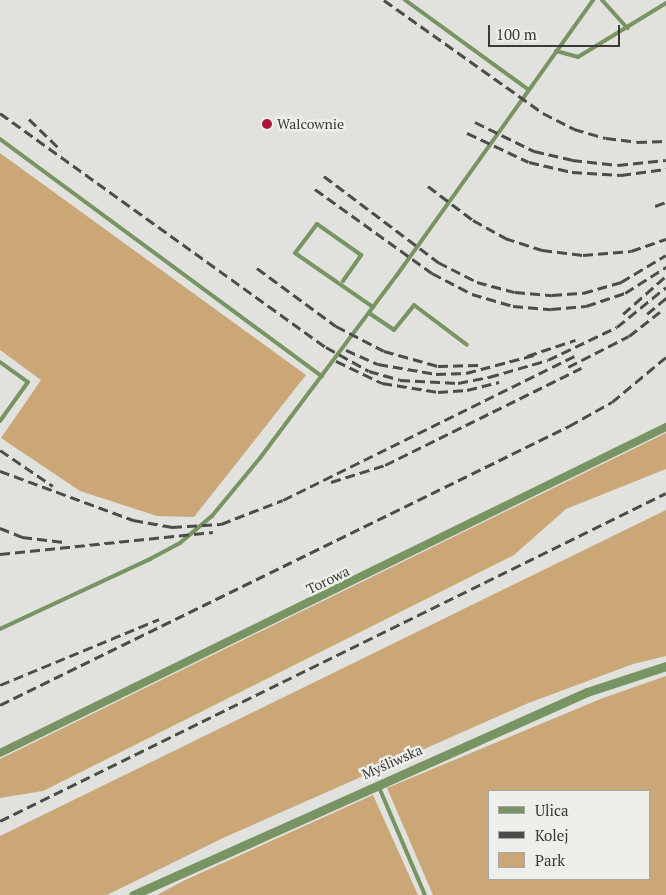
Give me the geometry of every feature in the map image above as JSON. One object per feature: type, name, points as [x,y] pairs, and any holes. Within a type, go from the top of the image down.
[{"type":"street","name":"Torowa","points":[[0,753],[666,427]]},
{"type":"street","name":"Myśliwska","points":[[134,895],[377,784],[587,692],[666,666]]},
{"type":"lane","points":[[405,0],[529,90]]},
{"type":"lane","points":[[0,629],[150,559],[190,535],[212,516],[260,458],[374,307],[593,0]]},
{"type":"lane","points":[[602,0],[627,28]]},
{"type":"lane","points":[[556,51],[578,57],[666,3]]},
{"type":"lane","points":[[0,139],[322,376]]},
{"type":"lane","points":[[343,281],[361,256],[318,224],[295,253],[374,307]]},
{"type":"lane","points":[[369,313],[394,330],[414,306],[468,345]]},
{"type":"lane","points":[[0,362],[28,382],[0,420]]},
{"type":"lane","points":[[377,784],[425,895]]},
{"type":"green space","points":[[0,153],[306,375],[194,517],[157,516],[80,491],[1,438],[41,380],[0,350]]},
{"type":"green space","points":[[666,433],[666,469],[566,509],[514,555],[43,791],[0,798],[0,759]]},
{"type":"green space","points":[[666,510],[666,656],[633,664],[526,704],[223,838],[107,895],[0,895],[0,836]]},
{"type":"green space","points":[[666,676],[666,895],[433,895],[387,788],[603,698]]},
{"type":"green space","points":[[373,795],[418,895],[157,895],[183,881]]},
{"type":"railway","points":[[384,0],[543,113],[574,129],[606,138],[637,142],[666,141]]},
{"type":"railway","points":[[0,113],[326,347],[369,371],[400,380],[458,383],[489,377],[548,360],[617,327],[666,287]]},
{"type":"railway","points":[[29,119],[61,150]]},
{"type":"railway","points":[[475,122],[534,151],[572,160],[618,165],[666,160]]},
{"type":"railway","points":[[467,133],[529,162],[572,172],[621,175],[666,169]]},
{"type":"railway","points":[[324,176],[438,262],[477,282],[515,292],[552,295],[583,293],[621,282],[666,255]]},
{"type":"railway","points":[[428,186],[473,220],[505,238],[542,250],[583,255],[631,251],[666,239]]},
{"type":"railway","points":[[315,189],[432,273],[472,294],[513,306],[551,309],[586,306],[625,293],[666,267]]},
{"type":"railway","points":[[655,206],[666,202]]},
{"type":"railway","points":[[257,268],[336,326],[384,351],[438,366],[478,365]]},
{"type":"railway","points":[[623,314],[666,276]]},
{"type":"railway","points":[[647,314],[666,298]]},
{"type":"railway","points":[[568,367],[629,336],[660,312]]},
{"type":"railway","points":[[527,356],[575,340]]},
{"type":"railway","points":[[346,350],[378,364],[436,374],[466,373],[534,355]]},
{"type":"railway","points":[[0,471],[133,520],[172,527],[221,524],[283,500],[576,355]]},
{"type":"railway","points":[[0,705],[569,426],[612,402],[666,357]]},
{"type":"railway","points":[[336,361],[382,383],[438,392],[467,390],[499,382]]},
{"type":"railway","points":[[331,482],[385,465],[581,368]]},
{"type":"railway","points":[[0,450],[53,486]]},
{"type":"railway","points":[[0,821],[666,493]]},
{"type":"railway","points":[[0,528],[22,537],[64,542]]},
{"type":"railway","points":[[0,554],[213,532]]},
{"type":"railway","points":[[0,685],[159,619]]},
{"type":"place","name":"Walcownie","points":[[267,124]]}]
